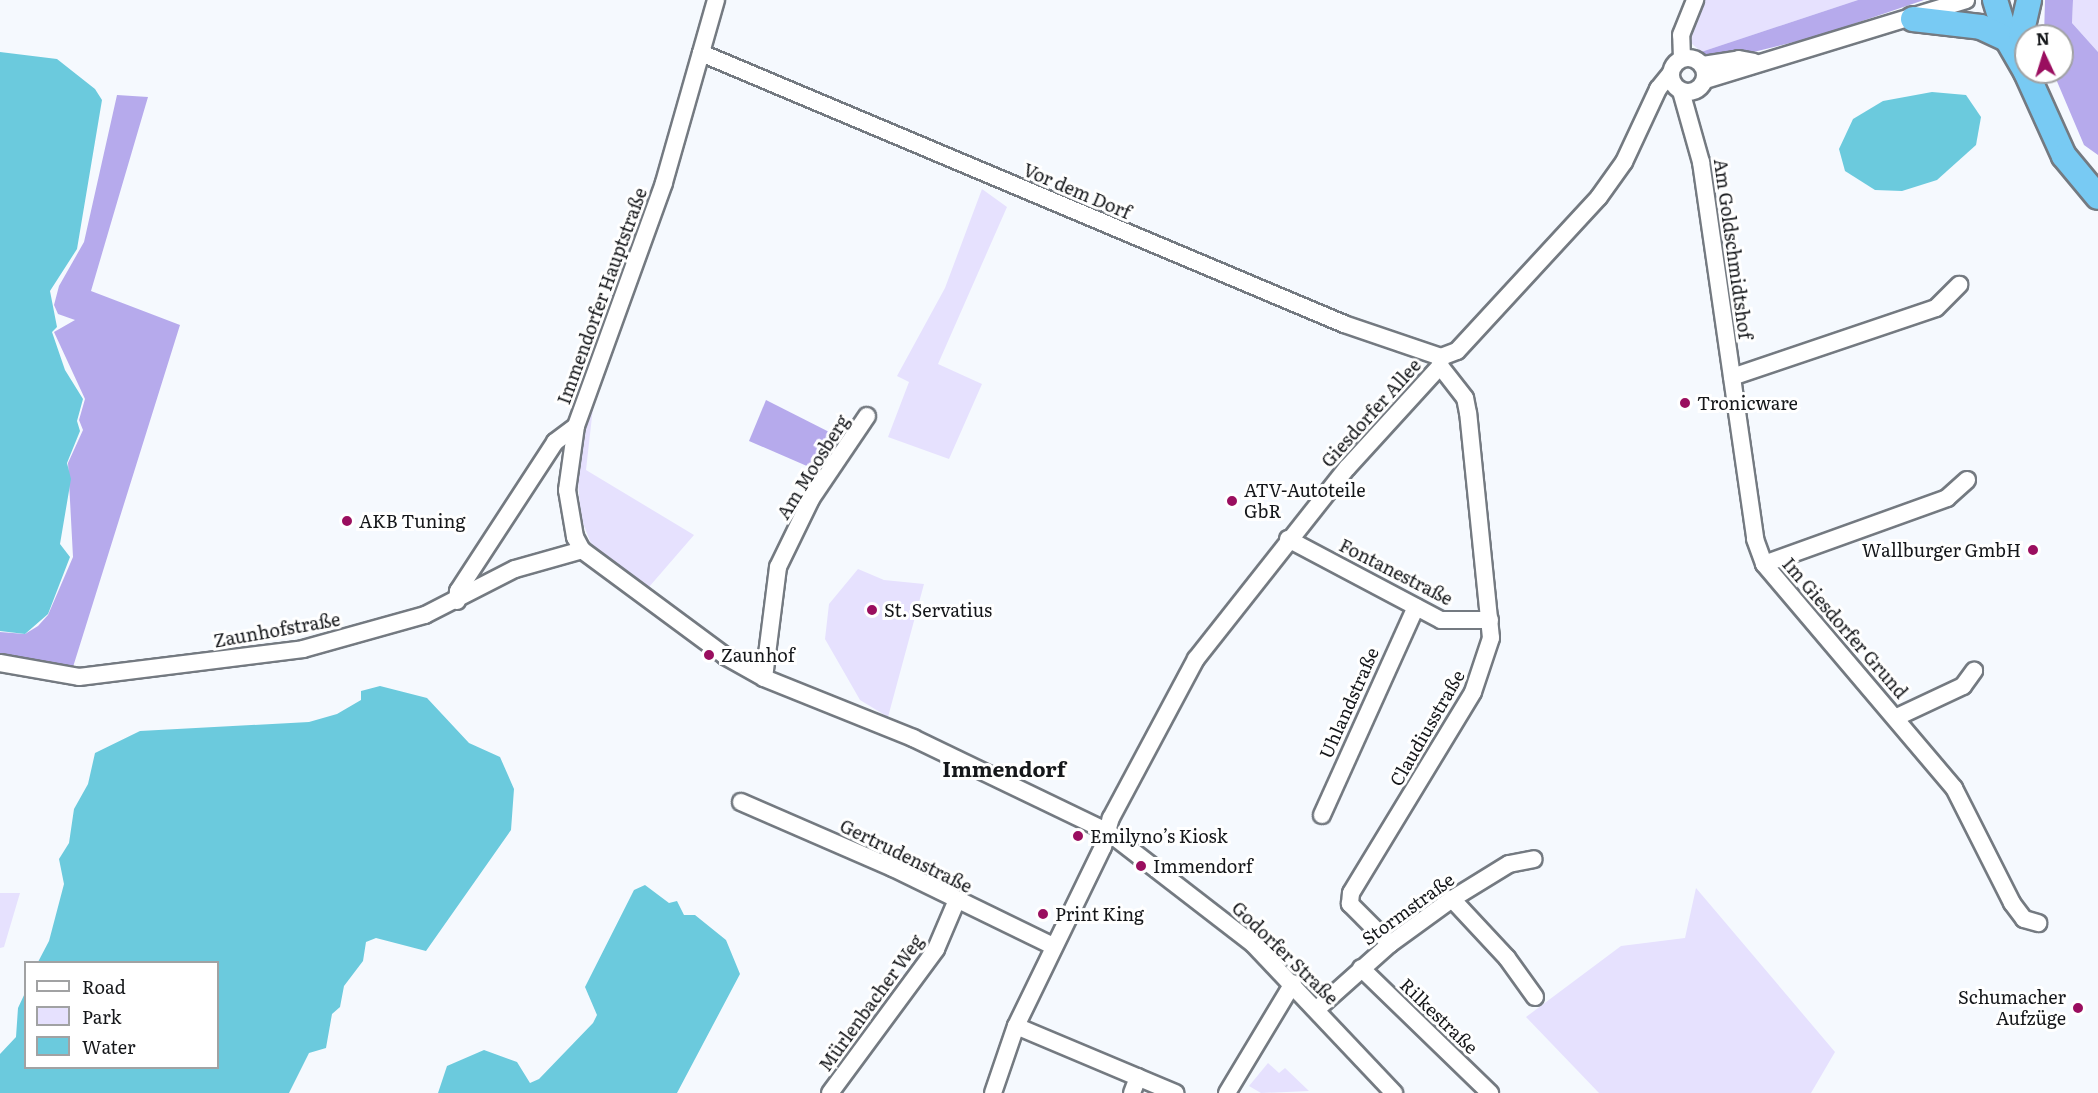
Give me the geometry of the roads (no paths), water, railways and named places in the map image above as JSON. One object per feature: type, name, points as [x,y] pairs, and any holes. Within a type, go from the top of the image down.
[{"type":"highway","points":[[1995,0],[2014,34]]},
{"type":"highway","points":[[2005,0],[2014,28]]},
{"type":"highway","points":[[2023,24],[2029,0]]},
{"type":"highway","points":[[1913,19],[1981,27],[2014,39]]},
{"type":"highway","points":[[2033,84],[2064,156],[2098,197]]},
{"type":"highway","points":[[2052,127],[2073,155],[2098,176]]},
{"type":"street","name":"Immendorfer Hauptstraße","points":[[582,550],[575,537],[567,490],[576,426],[664,183],[716,0]]},
{"type":"street","points":[[1695,0],[1681,35],[1682,58],[1703,77]]},
{"type":"street","points":[[1650,105],[1739,59],[1755,63],[1913,19],[1966,0]]},
{"type":"street","name":"Vor dem Dorf","points":[[701,53],[1344,324],[1441,362]]},
{"type":"street","name":"Giesdorfer Allee","points":[[993,1093],[1016,1026],[1108,832],[1111,818],[1196,659],[1288,539],[1441,362],[1457,351],[1599,198],[1624,162],[1650,105],[1682,58]]},
{"type":"street","name":"Am Goldschmidtshof","points":[[1670,74],[1680,90],[1695,126],[1755,538],[1764,564]]},
{"type":"street","name":"Am Goldschmidtshof","points":[[1695,126],[1703,77]]},
{"type":"street","points":[[1732,376],[1936,308],[1959,285]]},
{"type":"street","name":"Claudiusstraße","points":[[1390,944],[1350,904],[1351,892],[1473,692],[1489,649],[1490,620],[1468,412],[1465,398],[1441,362]]},
{"type":"street","name":"Am Moosberg","points":[[764,678],[778,567],[811,499],[867,416]]},
{"type":"street","points":[[457,601],[458,591],[555,442],[576,426]]},
{"type":"street","points":[[1764,564],[1947,498],[1967,480]]},
{"type":"street","name":"Fontanestraße","points":[[1288,539],[1416,607],[1455,622],[1490,620]]},
{"type":"street","points":[[582,550],[713,647],[764,678],[913,738],[1108,832]]},
{"type":"street","name":"Zaunhofstraße","points":[[0,663],[79,677],[303,650],[457,601],[515,569],[582,550]]},
{"type":"street","name":"Im Giesdorfer Grund","points":[[1764,564],[1897,717],[1954,788],[2012,903],[2024,919],[2038,923]]},
{"type":"street","name":"Uhlandstraße","points":[[1322,816],[1416,607]]},
{"type":"street","name":"Im Giesdorfer Grund","points":[[1897,717],[1963,686],[1974,671]]},
{"type":"street","name":"Gertrudenstraße","points":[[741,802],[893,867],[956,902],[1053,945]]},
{"type":"street","name":"Godorfer Straße","points":[[1108,832],[1240,932],[1293,983],[1394,1093]]},
{"type":"street","name":"Stormstraße","points":[[1317,1009],[1390,944],[1452,899],[1509,864],[1534,859]]},
{"type":"street","points":[[1452,899],[1507,958],[1535,997]]},
{"type":"street","name":"Mürlenbacher Weg","points":[[831,1093],[936,949],[956,902]]},
{"type":"street","name":"Rilkestraße","points":[[1361,968],[1490,1093]]},
{"type":"street","points":[[1227,1093],[1293,983]]},
{"type":"street","points":[[1016,1026],[1135,1085],[1175,1093]]},
{"type":"water","points":[[0,52],[57,59],[95,89],[102,100],[77,249],[50,291],[57,327],[52,332],[65,370],[83,399],[77,421],[80,431],[67,463],[71,479],[60,544],[70,557],[48,614],[25,634],[0,631]]},
{"type":"water","points":[[1932,92],[1966,95],[1981,117],[1976,145],[1937,180],[1902,191],[1875,190],[1845,171],[1839,149],[1853,119],[1883,101]]},
{"type":"water","points":[[380,686],[427,698],[469,743],[500,757],[514,789],[511,830],[426,951],[376,938],[366,942],[363,961],[344,986],[340,1007],[332,1014],[326,1048],[309,1053],[289,1093],[0,1093],[0,1054],[16,1037],[18,1008],[24,995],[24,1069],[219,1069],[219,961],[39,961],[49,941],[64,884],[59,859],[69,843],[74,809],[88,784],[95,753],[140,731],[309,722],[337,714],[361,700],[361,691]]},
{"type":"water","points":[[645,885],[669,903],[677,901],[684,915],[695,915],[726,940],[740,974],[677,1093],[438,1093],[447,1066],[484,1050],[517,1062],[530,1083],[539,1079],[593,1023],[597,1015],[585,987],[634,890]]},
{"type":"place","name":"Tronicware","points":[[1685,403]]},
{"type":"place","name":"ATV-Autoteile GbR","points":[[1232,501]]},
{"type":"place","name":"AKB Tuning","points":[[347,521]]},
{"type":"place","name":"Wallburger GmbH","points":[[2033,550]]},
{"type":"place","name":"St. Servatius","points":[[872,610]]},
{"type":"place","name":"Zaunhof","points":[[709,655]]},
{"type":"place","name":"Emilyno’s Kiosk","points":[[1078,836]]},
{"type":"place","name":"Immendorf","points":[[1141,866]]},
{"type":"place","name":"Print King","points":[[1043,914]]},
{"type":"place","name":"Schumacher Aufzüge","points":[[2078,1008]]},
{"type":"district","name":"Immendorf","points":[[1004,768]]}]
